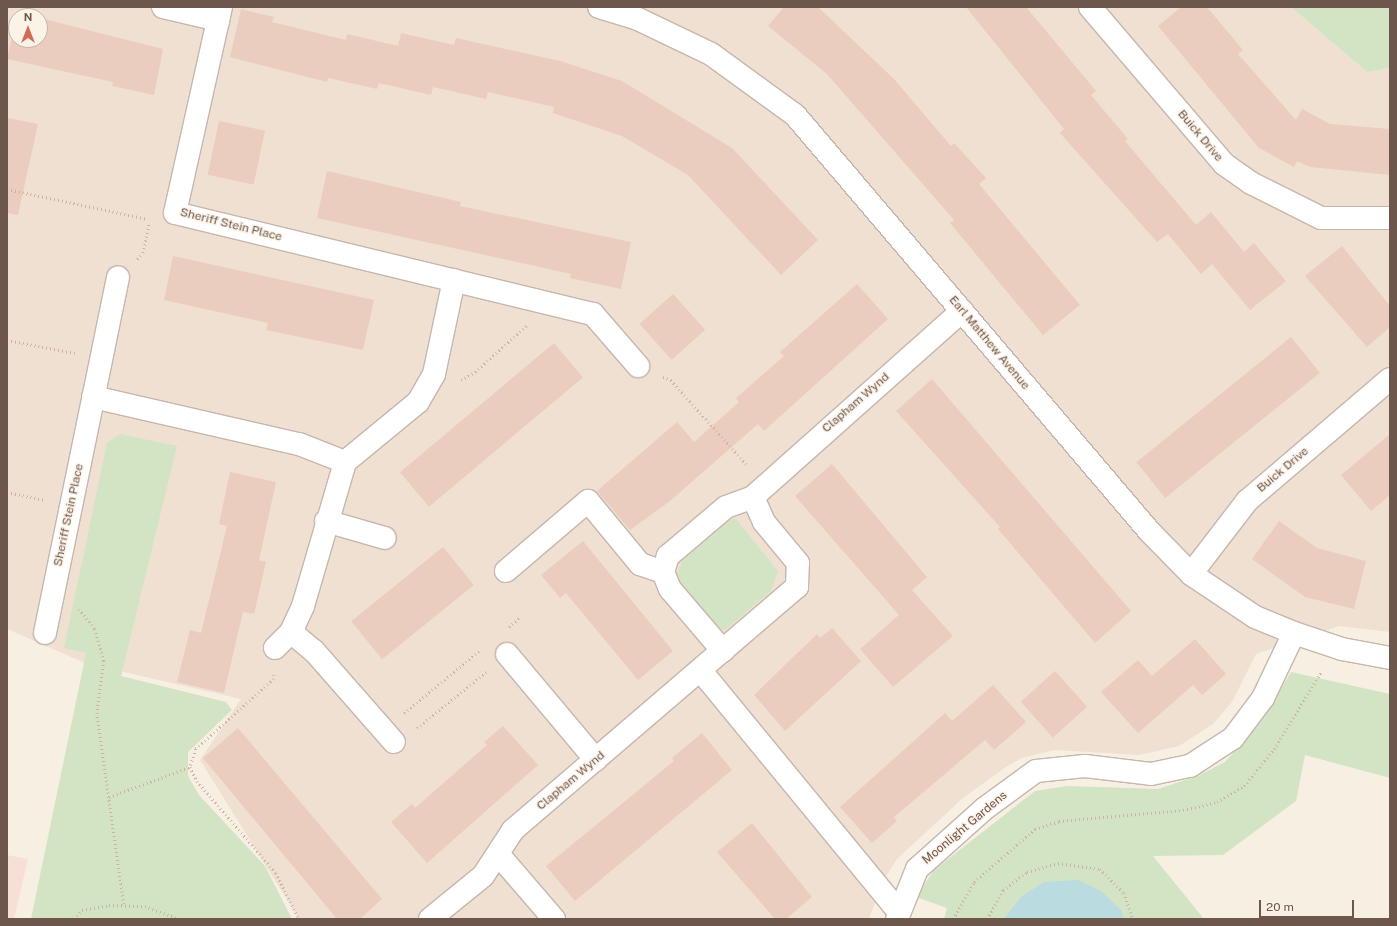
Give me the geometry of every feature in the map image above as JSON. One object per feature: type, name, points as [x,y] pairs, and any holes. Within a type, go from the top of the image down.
[{"type":"street","name":"Sheriff Stein Place","points":[[163,7],[219,14],[175,213],[593,314],[638,366]]},
{"type":"street","name":"Earl Matthew Avenue","points":[[599,7],[638,19],[711,54],[795,115],[1149,531],[1191,574],[1255,617],[1294,633],[1342,649],[1390,658]]},
{"type":"street","name":"Buick Drive","points":[[1090,7],[1224,164],[1251,183],[1321,218],[1390,218]]},
{"type":"street","name":"Sheriff Stein Place","points":[[45,633],[100,358],[118,277]]},
{"type":"street","points":[[275,648],[291,632],[303,606],[326,521],[345,462],[418,402],[434,374],[454,280]]},
{"type":"street","name":"Clapham Wynd","points":[[663,572],[668,556],[726,508],[758,491],[962,311]]},
{"type":"street","name":"Buick Drive","points":[[1191,574],[1247,501],[1390,379]]},
{"type":"street","points":[[93,397],[299,444],[345,462]]},
{"type":"street","name":"Clapham Wynd","points":[[430,919],[484,876],[513,830],[791,594],[801,575],[798,563],[764,522],[758,491]]},
{"type":"street","points":[[506,571],[588,501],[640,564],[663,572],[670,589],[723,651]]},
{"type":"street","points":[[326,521],[385,538]]},
{"type":"street","points":[[291,632],[314,651],[389,736]]},
{"type":"street","name":"Moonlight Gardens","points":[[701,671],[898,915],[917,869],[984,809],[1036,771],[1085,766],[1151,774],[1190,766],[1233,738],[1263,698],[1294,633]]},
{"type":"street","points":[[507,654],[596,760]]},
{"type":"street","points":[[498,854],[554,919]]},
{"type":"path","points":[[7,189],[149,219],[175,213]]},
{"type":"path","points":[[118,277],[143,253],[149,219]]},
{"type":"path","points":[[456,382],[475,372],[534,319],[542,302]]},
{"type":"path","points":[[7,340],[100,358]]},
{"type":"path","points":[[638,366],[671,380],[758,491]]},
{"type":"path","points":[[7,492],[71,505]]},
{"type":"path","points":[[52,594],[79,609],[95,629],[104,661],[97,713],[124,905]]},
{"type":"path","points":[[507,628],[519,618]]},
{"type":"path","points":[[275,648],[274,679],[196,749],[190,767],[197,781],[276,874],[299,919]]},
{"type":"path","points":[[389,736],[482,649]]},
{"type":"path","points":[[389,736],[429,721],[507,654]]},
{"type":"path","points":[[109,797],[190,767]]},
{"type":"path","points":[[987,919],[1003,890],[1028,872],[1058,863],[1100,869],[1124,893],[1133,919]]},
{"type":"path","points":[[74,919],[82,910],[124,905],[145,906],[179,919]]},
{"type":"shaded area","points":[[7,7],[1291,7],[1367,72],[1390,68],[1390,632],[1339,626],[1256,654],[1232,702],[1213,724],[1179,746],[1139,755],[1055,750],[1022,758],[1006,767],[963,798],[897,859],[883,881],[869,919],[299,919],[200,760],[241,699],[85,663],[7,629]]},
{"type":"shaded area","points":[[7,855],[28,859],[14,919],[7,919]]},
{"type":"green space","points":[[1291,7],[1390,7],[1390,68],[1367,72]]},
{"type":"green space","points":[[120,434],[177,446],[121,676],[226,702],[232,710],[188,752],[188,776],[199,795],[265,866],[292,919],[31,919],[86,653],[64,648],[107,443]]},
{"type":"green space","points":[[736,519],[778,571],[771,591],[725,630],[711,625],[677,583],[677,574],[682,561],[730,520]]},
{"type":"green space","points":[[1291,672],[1390,694],[1390,778],[1305,755],[1296,801],[1223,855],[1153,856],[1204,919],[944,919],[947,908],[916,897],[934,870],[1035,791],[1067,786],[1158,789],[1198,776],[1225,762],[1260,723]]},
{"type":"water","points":[[1078,880],[1101,891],[1121,910],[1124,919],[1004,919],[1021,897],[1044,882]]},
{"type":"building","points":[[784,7],[818,7],[894,79],[951,146],[954,143],[986,178],[979,184],[1080,305],[1043,335],[950,223],[954,220],[827,74],[768,26]]},
{"type":"building","points":[[966,7],[1026,7],[1096,91],[1091,95],[1128,139],[1125,141],[1196,225],[1211,212],[1244,252],[1254,243],[1286,281],[1250,310],[1212,264],[1201,274],[1168,234],[1157,242],[1060,133],[1064,129]]},
{"type":"building","points":[[1181,7],[1207,7],[1243,50],[1238,54],[1296,120],[1302,109],[1330,124],[1390,129],[1390,175],[1310,167],[1297,161],[1294,167],[1259,148],[1158,26]]},
{"type":"building","points":[[241,9],[274,17],[272,22],[346,40],[347,34],[398,46],[401,33],[454,45],[456,38],[560,61],[622,81],[732,148],[818,240],[781,275],[688,175],[622,136],[553,113],[554,107],[488,92],[486,99],[433,87],[431,95],[379,83],[377,89],[328,78],[327,82],[230,57]]},
{"type":"building","points":[[48,20],[163,49],[154,95],[112,86],[113,82],[7,59],[9,48],[48,48]]},
{"type":"building","points":[[7,118],[38,124],[18,215],[7,213]]},
{"type":"building","points":[[219,121],[265,131],[254,185],[208,175]]},
{"type":"building","points":[[327,171],[461,202],[460,206],[631,242],[621,289],[570,278],[571,274],[317,218]]},
{"type":"building","points":[[1342,246],[1390,306],[1390,327],[1367,347],[1305,276]]},
{"type":"building","points":[[173,256],[374,300],[363,350],[266,330],[268,323],[164,300]]},
{"type":"building","points":[[857,284],[888,319],[764,431],[758,424],[670,501],[630,530],[597,491],[677,422],[694,442],[739,402],[736,398],[784,356],[780,352]]},
{"type":"building","points":[[673,294],[705,330],[672,360],[640,324]]},
{"type":"building","points":[[1291,337],[1320,373],[1165,498],[1136,462]]},
{"type":"building","points":[[554,343],[583,377],[429,507],[400,472]]},
{"type":"building","points":[[932,379],[1131,611],[1095,643],[998,529],[1000,527],[896,411]]},
{"type":"building","points":[[1390,434],[1390,495],[1371,511],[1341,475]]},
{"type":"building","points":[[832,464],[927,577],[912,590],[953,636],[893,687],[860,649],[899,615],[795,496]]},
{"type":"building","points":[[230,472],[276,482],[259,560],[266,562],[254,614],[243,612],[224,693],[177,682],[190,630],[201,633],[227,526],[219,524]]},
{"type":"building","points":[[1279,521],[1317,548],[1366,561],[1354,609],[1305,597],[1252,559]]},
{"type":"building","points":[[583,541],[673,651],[638,680],[566,593],[560,598],[541,575]]},
{"type":"building","points":[[443,547],[474,585],[382,659],[351,621]]},
{"type":"building","points":[[832,628],[861,661],[785,731],[754,695],[817,634],[820,638]]},
{"type":"building","points":[[1195,639],[1226,674],[1202,695],[1193,685],[1138,733],[1101,692],[1138,660],[1152,676]]},
{"type":"building","points":[[1055,671],[1087,707],[1053,737],[1021,702]]},
{"type":"building","points":[[993,685],[1026,722],[994,750],[985,740],[894,817],[897,821],[872,843],[840,807],[945,713],[952,721]]},
{"type":"building","points":[[503,726],[538,765],[427,863],[391,822],[412,804],[415,808],[487,745],[484,742]]},
{"type":"building","points":[[238,728],[382,899],[360,919],[337,919],[203,758]]},
{"type":"building","points":[[702,733],[732,770],[575,901],[546,866],[674,761],[672,758]]},
{"type":"building","points":[[752,823],[812,897],[786,919],[775,919],[717,852]]}]
